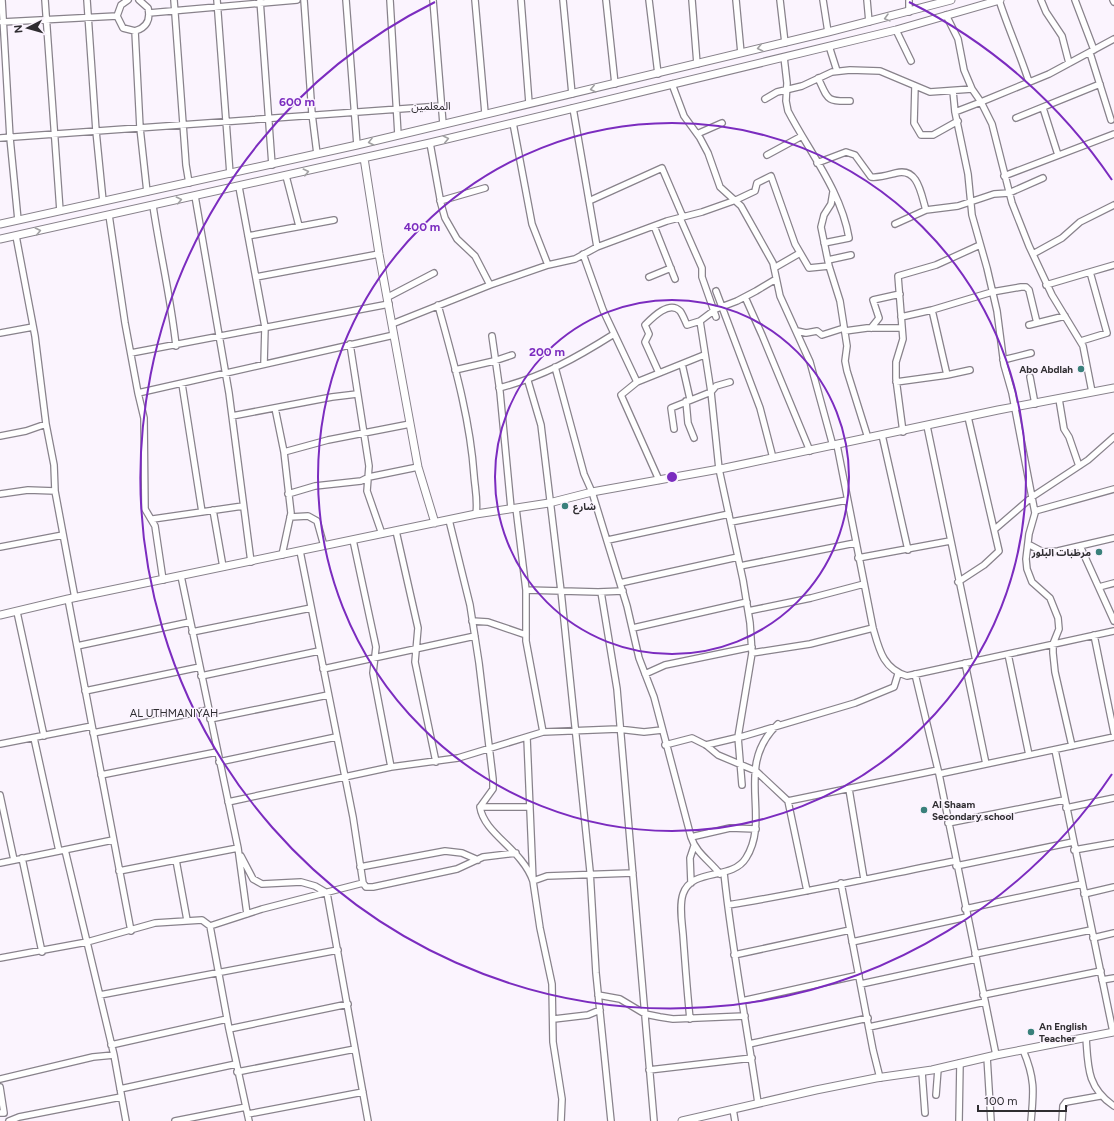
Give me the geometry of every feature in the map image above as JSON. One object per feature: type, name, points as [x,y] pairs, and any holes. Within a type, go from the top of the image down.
[{"type":"street","points":[[2,0],[2,22],[10,138],[18,220]]},
{"type":"street","points":[[45,0],[60,210]]},
{"type":"street","points":[[87,0],[96,131],[103,201]]},
{"type":"street","points":[[128,0],[121,5],[117,16],[123,28],[135,31],[144,27],[149,18],[149,13],[145,4],[139,0]]},
{"type":"street","points":[[174,0],[183,124],[190,183]]},
{"type":"street","points":[[217,0],[230,174]]},
{"type":"street","points":[[149,13],[218,8],[260,1],[297,0]]},
{"type":"street","points":[[304,0],[312,114],[317,154]]},
{"type":"street","points":[[346,0],[357,145]]},
{"type":"street","points":[[390,0],[398,135]]},
{"type":"street","points":[[433,0],[442,124]]},
{"type":"street","points":[[475,0],[485,113]]},
{"type":"street","points":[[521,0],[529,103]]},
{"type":"street","points":[[563,0],[572,94]]},
{"type":"street","points":[[606,0],[610,53],[615,84]]},
{"type":"street","points":[[649,0],[658,74]]},
{"type":"street","points":[[692,0],[698,64]]},
{"type":"street","points":[[736,0],[741,53]]},
{"type":"street","points":[[780,0],[784,43]]},
{"type":"street","points":[[823,0],[828,32]]},
{"type":"street","points":[[867,0],[869,22]]},
{"type":"street","points":[[909,0],[910,12]]},
{"type":"street","points":[[0,224],[357,145],[485,113],[658,74],[910,12],[952,0],[955,13]]},
{"type":"street","points":[[0,240],[430,143],[896,30],[999,0],[1008,28],[1017,45],[1029,82]]},
{"type":"street","points":[[1041,0],[1046,12],[1062,36],[1069,63]]},
{"type":"street","points":[[1075,0],[1092,52],[1111,120]]},
{"type":"street","points":[[260,1],[272,165]]},
{"type":"street","points":[[946,15],[958,39],[964,70],[972,89],[981,102],[996,137],[1009,192],[1033,254],[1046,285],[1081,341],[1087,359],[1092,392]]},
{"type":"street","points":[[2,22],[117,16]]},
{"type":"street","points":[[896,30],[911,61]]},
{"type":"street","points":[[135,31],[140,128],[147,192]]},
{"type":"street","points":[[955,112],[1029,82],[1092,52],[1114,39]]},
{"type":"street","points":[[829,46],[836,71]]},
{"type":"street","points":[[784,57],[787,89],[786,101],[788,111],[833,192],[846,223],[850,238],[824,243]]},
{"type":"street","points":[[765,99],[787,89],[802,86],[836,71],[880,71],[930,92],[972,89]]},
{"type":"street","points":[[818,78],[829,99],[835,102],[850,101]]},
{"type":"street","points":[[635,79],[638,92]]},
{"type":"street","points":[[672,84],[684,116],[708,153],[720,187],[741,206],[769,256],[774,268],[780,296],[797,331],[812,369],[835,446],[873,628],[881,655],[889,667],[898,674],[907,676],[1114,631]]},
{"type":"street","points":[[1016,118],[1100,84]]},
{"type":"street","points":[[916,86],[914,122],[921,135],[934,135],[958,122]]},
{"type":"street","points":[[953,91],[955,112],[968,174],[969,202],[997,311],[1003,360],[1012,393],[1035,511],[1026,558],[1032,582],[1050,598],[1058,618],[1059,629],[1053,644],[1055,672],[1072,746]]},
{"type":"street","points":[[0,138],[54,135],[268,117],[441,106]]},
{"type":"street","points":[[573,108],[597,247]]},
{"type":"street","points":[[1043,108],[1058,155]]},
{"type":"street","points":[[513,123],[532,224],[548,265]]},
{"type":"street","points":[[697,134],[722,123]]},
{"type":"street","points":[[1004,176],[1114,134]]},
{"type":"street","points":[[767,155],[802,136]]},
{"type":"street","points":[[430,143],[440,201],[451,230],[457,239],[475,256],[490,285]]},
{"type":"street","points":[[818,163],[846,152],[855,155],[871,178],[909,172],[914,177],[926,210]]},
{"type":"street","points":[[364,158],[379,254],[418,467],[434,523]]},
{"type":"street","points":[[258,168],[261,182]]},
{"type":"street","points":[[588,201],[662,168],[702,268],[702,277],[715,314]]},
{"type":"street","points":[[286,176],[299,226]]},
{"type":"street","points":[[392,324],[490,285],[548,265],[575,259],[597,247],[654,226],[736,200],[755,191],[757,184],[771,176],[781,207],[800,253],[809,268],[851,255]]},
{"type":"street","points":[[894,224],[926,210],[948,208],[994,194],[1009,192],[1043,178]]},
{"type":"street","points":[[239,186],[265,327],[264,364]]},
{"type":"street","points":[[440,201],[484,188]]},
{"type":"street","points":[[833,192],[831,204],[824,215],[821,227],[828,263],[840,300],[847,346],[845,360],[868,438]]},
{"type":"street","points":[[195,196],[226,373],[250,562]]},
{"type":"street","points":[[1033,254],[1062,238],[1080,222],[1114,205]]},
{"type":"street","points":[[153,206],[160,251],[172,305],[176,346]]},
{"type":"street","points":[[109,215],[131,353],[144,418],[145,509],[153,520],[163,580]]},
{"type":"street","points":[[248,236],[334,220]]},
{"type":"street","points":[[654,226],[675,279]]},
{"type":"street","points":[[16,236],[33,327],[46,424],[54,465],[55,491],[72,598],[77,646],[131,931]]},
{"type":"street","points":[[903,432],[896,382],[896,362],[903,339],[898,276],[936,265],[980,244]]},
{"type":"street","points":[[774,268],[800,253]]},
{"type":"street","points":[[256,277],[379,254]]},
{"type":"street","points":[[583,254],[614,334],[637,382]]},
{"type":"street","points":[[1046,285],[1114,265]]},
{"type":"street","points":[[649,277],[671,268]]},
{"type":"street","points":[[1081,341],[1107,333],[1090,272]]},
{"type":"street","points":[[131,353],[176,346],[265,327],[302,322],[388,300],[434,273]]},
{"type":"street","points":[[659,373],[645,342],[649,334],[645,325],[657,312],[673,308],[679,310],[688,325],[715,314],[723,306],[745,297],[776,279]]},
{"type":"street","points":[[901,317],[932,310],[992,292],[1021,286],[1026,287],[1029,290],[1037,323]]},
{"type":"street","points":[[716,291],[723,306],[760,408],[773,458]]},
{"type":"street","points":[[871,328],[879,318],[874,300],[900,294]]},
{"type":"street","points":[[745,297],[810,450]]},
{"type":"street","points":[[438,305],[455,370],[472,453],[478,502],[476,514]]},
{"type":"street","points":[[932,310],[947,375]]},
{"type":"street","points":[[1029,325],[1065,316]]},
{"type":"street","points":[[700,321],[704,355],[711,392],[719,469],[747,602],[752,650],[738,737],[739,764],[742,785]]},
{"type":"street","points":[[0,333],[33,327]]},
{"type":"street","points":[[797,331],[806,333],[817,331],[822,335],[844,329],[902,328]]},
{"type":"street","points":[[499,388],[528,380],[565,364],[614,334]]},
{"type":"street","points":[[138,393],[394,335]]},
{"type":"street","points":[[492,336],[494,361],[499,388],[526,590],[526,635],[532,677],[543,732]]},
{"type":"street","points":[[350,344],[369,477],[367,491],[382,534]]},
{"type":"street","points":[[1003,360],[1031,353]]},
{"type":"street","points":[[455,370],[494,361],[512,355]]},
{"type":"street","points":[[659,480],[621,395],[637,382],[704,355]]},
{"type":"street","points":[[682,364],[688,400],[688,423],[694,438]]},
{"type":"street","points":[[556,367],[584,474],[592,492],[608,540],[633,628],[639,658],[654,697],[665,745],[691,837],[694,846],[722,873],[758,1103]]},
{"type":"street","points":[[896,382],[947,375],[970,370]]},
{"type":"street","points":[[1030,377],[1035,404]]},
{"type":"street","points":[[528,380],[541,425],[549,503],[561,591],[590,875],[598,994],[611,1121]]},
{"type":"street","points":[[674,429],[671,408],[711,392],[716,386],[730,382]]},
{"type":"street","points":[[182,384],[202,512]]},
{"type":"street","points":[[0,615],[72,598],[300,552],[476,514],[549,503],[592,492],[835,446],[1014,407],[1114,388]]},
{"type":"street","points":[[232,416],[357,394]]},
{"type":"street","points":[[1059,399],[1064,429],[1069,437],[1079,466]]},
{"type":"street","points":[[275,408],[284,452],[290,516],[282,555]]},
{"type":"street","points":[[958,582],[984,565],[999,551],[968,417]]},
{"type":"street","points":[[0,436],[26,431],[46,424]]},
{"type":"street","points":[[284,452],[328,440],[410,424]]},
{"type":"street","points":[[927,426],[958,582],[976,661]]},
{"type":"street","points":[[882,435],[908,550]]},
{"type":"street","points":[[995,529],[1032,497],[1079,466],[1114,437]]},
{"type":"street","points":[[288,494],[315,486],[362,481],[369,477],[418,467]]},
{"type":"street","points":[[1035,511],[1114,489]]},
{"type":"street","points":[[0,494],[28,490],[55,491]]},
{"type":"street","points":[[731,522],[847,500]]},
{"type":"street","points":[[153,520],[243,506]]},
{"type":"street","points":[[213,510],[222,567]]},
{"type":"street","points":[[608,540],[729,514]]},
{"type":"street","points":[[290,516],[308,516],[317,520],[324,546]]},
{"type":"street","points":[[449,520],[475,636],[489,748],[493,789],[480,807],[482,818],[516,853],[529,869],[552,984],[554,1019],[553,1042],[562,1099],[561,1121]]},
{"type":"street","points":[[396,531],[418,628],[416,662],[436,762]]},
{"type":"street","points":[[0,547],[63,535]]},
{"type":"street","points":[[1028,544],[1043,552],[1080,546],[1114,538]]},
{"type":"street","points":[[353,540],[376,647],[373,673],[391,767]]},
{"type":"street","points":[[858,558],[908,550],[950,541]]},
{"type":"street","points":[[740,566],[856,543]]},
{"type":"street","points":[[1080,546],[1114,621]]},
{"type":"street","points":[[300,552],[363,883],[366,887],[373,887],[457,869],[483,857],[516,853]]},
{"type":"street","points":[[620,583],[738,557]]},
{"type":"street","points":[[181,576],[238,848],[247,914]]},
{"type":"street","points":[[1099,587],[1114,583]]},
{"type":"street","points":[[748,611],[810,598],[864,584]]},
{"type":"street","points":[[526,590],[601,592],[623,591]]},
{"type":"street","points":[[601,592],[617,689],[654,1121]]},
{"type":"street","points":[[633,628],[747,602]]},
{"type":"street","points":[[192,632],[311,608]]},
{"type":"street","points":[[17,612],[44,736]]},
{"type":"street","points":[[472,621],[488,622],[526,635]]},
{"type":"street","points":[[77,646],[190,622]]},
{"type":"street","points":[[645,674],[665,665],[752,650],[810,644],[873,628]]},
{"type":"street","points":[[1094,635],[1114,733]]},
{"type":"street","points":[[323,670],[475,636]]},
{"type":"street","points":[[201,676],[319,651]]},
{"type":"street","points":[[1008,654],[1029,755]]},
{"type":"street","points":[[965,663],[986,764]]},
{"type":"street","points":[[85,691],[200,667]]},
{"type":"street","points":[[706,745],[855,702],[886,691],[894,687],[898,674]]},
{"type":"street","points":[[915,674],[938,772],[996,1055]]},
{"type":"street","points":[[210,719],[328,695]]},
{"type":"street","points":[[93,733],[208,710]]},
{"type":"street","points":[[690,1018],[682,900],[683,893],[691,883],[705,876],[722,873],[740,864],[746,859],[756,829],[754,793],[760,746],[768,734],[778,724]]},
{"type":"street","points":[[0,744],[92,726]]},
{"type":"street","points":[[228,802],[344,779],[391,767],[436,762],[478,753],[489,748],[527,738],[543,732],[621,729],[644,732],[662,730]]},
{"type":"street","points":[[219,762],[336,737]]},
{"type":"street","points":[[788,801],[986,764],[1114,737]]},
{"type":"street","points":[[34,738],[100,995],[114,1054],[126,1121]]},
{"type":"street","points":[[527,738],[532,881]]},
{"type":"street","points":[[665,745],[692,738],[706,745],[718,755],[756,771],[788,801],[807,891]]},
{"type":"street","points":[[682,1121],[699,1119],[758,1103],[880,1078],[938,1069],[996,1055],[1114,1032],[1074,850],[1055,750]]},
{"type":"street","points":[[101,775],[217,752]]},
{"type":"street","points":[[849,789],[864,879]]},
{"type":"street","points":[[0,795],[14,860]]},
{"type":"street","points":[[1066,808],[1114,798]]},
{"type":"street","points":[[948,823],[1064,800]]},
{"type":"street","points":[[480,807],[530,808]]},
{"type":"street","points":[[691,837],[730,828],[756,829]]},
{"type":"street","points":[[0,863],[113,840]]},
{"type":"street","points":[[728,905],[807,891],[841,883],[956,864],[1073,842]]},
{"type":"street","points":[[1074,850],[1114,842]]},
{"type":"street","points":[[691,883],[690,858],[694,846]]},
{"type":"street","points":[[119,871],[238,848]]},
{"type":"street","points":[[238,848],[253,879],[262,884],[301,882],[315,886],[327,893],[368,1121]]},
{"type":"street","points":[[360,867],[445,851],[462,853],[478,860]]},
{"type":"street","points":[[22,858],[42,952]]},
{"type":"street","points":[[176,860],[187,920]]},
{"type":"street","points":[[532,881],[548,876],[633,873]]},
{"type":"street","points":[[210,926],[247,914],[363,883]]},
{"type":"street","points":[[841,883],[880,1078]]},
{"type":"street","points":[[965,909],[1082,884]]},
{"type":"street","points":[[1084,894],[1114,887]]},
{"type":"street","points":[[852,942],[967,917]]},
{"type":"street","points":[[0,958],[42,952],[87,942],[131,931],[155,923],[202,920],[210,926],[237,1072],[249,1121]]},
{"type":"street","points":[[734,955],[850,930]]},
{"type":"street","points":[[861,984],[1092,930]]},
{"type":"street","points":[[1093,938],[1114,933]]},
{"type":"street","points":[[100,995],[338,950]]},
{"type":"street","points":[[983,995],[1100,972]]},
{"type":"street","points":[[742,1001],[859,975]]},
{"type":"street","points":[[1102,980],[1114,978]]},
{"type":"street","points":[[598,994],[620,999],[645,1014],[674,1019],[745,1016]]},
{"type":"street","points":[[869,1027],[985,1002]]},
{"type":"street","points":[[229,1029],[348,1004]]},
{"type":"street","points":[[554,1019],[588,1015],[600,1010]]},
{"type":"street","points":[[749,1044],[868,1018]]},
{"type":"street","points":[[111,1044],[227,1019]]},
{"type":"street","points":[[1086,1037],[1090,1076],[1100,1096],[1114,1106]]},
{"type":"street","points":[[237,1072],[356,1049]]},
{"type":"street","points":[[1023,1050],[1032,1074],[1034,1091],[1031,1121]]},
{"type":"street","points":[[0,1078],[93,1057],[114,1054]]},
{"type":"street","points":[[987,1057],[991,1121]]},
{"type":"street","points":[[649,1070],[752,1058]]},
{"type":"street","points":[[959,1121],[960,1063]]},
{"type":"street","points":[[120,1089],[236,1064]]},
{"type":"street","points":[[936,1095],[938,1069]]},
{"type":"street","points":[[922,1072],[925,1113]]},
{"type":"street","points":[[0,1087],[2,1113],[8,1121],[19,1117],[121,1097]]},
{"type":"street","points":[[248,1114],[363,1092]]},
{"type":"street","points":[[1062,1121],[1063,1106],[1066,1102],[1100,1096]]},
{"type":"street","points":[[175,1121],[246,1107]]},
{"type":"street","points":[[733,1109],[735,1121]]},
{"type":"place","name":"Abo Abdlah","points":[[1081,369]]},
{"type":"place","name":"شارع","points":[[565,506]]},
{"type":"place","name":"مرطبات البلور","points":[[1099,552]]},
{"type":"place","name":"Al Shaam Secondary school","points":[[924,810]]},
{"type":"place","name":"An English Teacher","points":[[1031,1032]]},
{"type":"district","name":"المعلمين","points":[[431,106]]},
{"type":"district","name":"AL UTHMANIYAH","points":[[174,713]]}]
